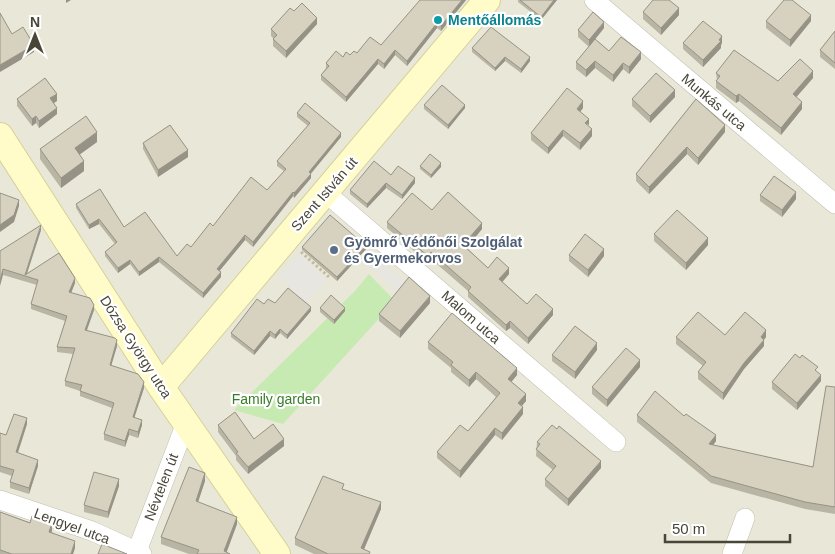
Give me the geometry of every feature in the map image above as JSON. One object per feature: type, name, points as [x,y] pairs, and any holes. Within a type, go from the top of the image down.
[{"type":"street","name":"Szent István út","points":[[161,387],[487,0]]},
{"type":"street","name":"Munkás utca","points":[[594,0],[835,204]]},
{"type":"street","name":"Dózsa György utca","points":[[0,136],[161,387],[277,554]]},
{"type":"street","name":"Malom utca","points":[[326,193],[616,442]]},
{"type":"street","name":"Névtelen út","points":[[140,553],[186,423]]},
{"type":"street","name":"Lengyel utca","points":[[0,500],[92,531],[140,553]]},
{"type":"street","points":[[732,554],[745,518]]},
{"type":"path","points":[[294,245],[329,277],[330,275]]},
{"type":"shaded area","points":[[0,0],[835,0],[835,554],[0,554]]},
{"type":"shaded area","points":[[369,251],[405,282],[398,290],[361,260]]},
{"type":"shaded area","points":[[300,253],[327,279],[306,302],[278,276]]},
{"type":"green space","name":"Family garden","points":[[369,274],[395,301],[283,424],[234,410],[355,291]]},
{"type":"building","points":[[420,0],[462,0],[441,26],[437,23],[407,61],[395,50],[384,64],[378,59],[346,97],[321,75],[329,66],[326,63],[336,51],[343,57],[346,52],[350,55],[354,51],[357,53],[370,37],[381,45]]},
{"type":"building","points":[[520,0],[554,0],[541,17]]},
{"type":"building","points":[[653,0],[669,0],[679,8],[661,28],[643,12]]},
{"type":"building","points":[[784,0],[792,0],[811,15],[790,40],[766,21]]},
{"type":"building","points":[[302,3],[317,18],[286,51],[273,39],[277,35],[271,29],[290,8],[294,11]]},
{"type":"building","points":[[593,12],[604,22],[589,40],[578,30]]},
{"type":"building","points":[[0,13],[12,34],[23,27],[34,45],[0,65]]},
{"type":"building","points":[[703,21],[722,36],[719,40],[721,41],[703,60],[683,43]]},
{"type":"building","points":[[491,27],[530,57],[521,69],[505,57],[495,68],[472,48]]},
{"type":"building","points":[[835,31],[835,63],[820,50]]},
{"type":"building","points":[[621,37],[641,52],[629,67],[623,63],[613,75],[595,61],[586,70],[576,62],[595,39],[609,51]]},
{"type":"building","points":[[734,50],[778,81],[800,59],[813,71],[793,94],[802,102],[781,128],[739,94],[736,96],[716,81],[720,76],[716,73]]},
{"type":"building","points":[[656,73],[675,90],[650,116],[632,99]]},
{"type":"building","points":[[45,78],[57,94],[50,98],[57,108],[39,121],[36,116],[32,119],[17,99]]},
{"type":"building","points":[[442,85],[465,105],[448,125],[424,105]]},
{"type":"building","points":[[567,88],[583,101],[577,109],[589,119],[585,123],[592,129],[580,143],[563,130],[548,148],[531,133]]},
{"type":"building","points":[[696,99],[725,125],[698,158],[687,147],[649,187],[636,174]]},
{"type":"building","points":[[305,103],[341,133],[309,172],[311,174],[293,192],[253,242],[245,235],[217,269],[221,272],[203,293],[159,257],[139,272],[130,260],[118,268],[105,252],[117,242],[99,219],[89,225],[76,204],[100,189],[124,227],[145,212],[177,256],[187,244],[191,247],[210,223],[213,226],[251,177],[267,190],[286,169],[277,161],[310,123],[297,113]]},
{"type":"building","points":[[86,116],[97,132],[75,148],[84,161],[61,178],[40,149]]},
{"type":"building","points":[[170,125],[188,150],[158,170],[143,143]]},
{"type":"building","points":[[430,154],[441,163],[431,175],[420,166]]},
{"type":"building","points":[[374,161],[391,175],[398,166],[415,178],[402,195],[386,183],[367,204],[350,190]]},
{"type":"building","points":[[774,176],[796,192],[782,210],[760,195]]},
{"type":"building","points":[[448,192],[482,223],[463,245],[488,268],[497,257],[509,268],[499,279],[527,304],[536,294],[553,309],[528,338],[510,321],[506,325],[468,291],[471,287],[431,252],[428,256],[387,222],[412,193],[432,210]]},
{"type":"building","points":[[0,193],[19,200],[14,215],[0,225]]},
{"type":"building","points":[[677,210],[708,238],[686,263],[654,234]]},
{"type":"building","name":"Gyömrő Védőnői Szolgálat és Gyermekorvos","points":[[330,215],[366,246],[337,277],[302,247]]},
{"type":"building","points":[[41,225],[25,275],[59,253],[75,278],[69,292],[90,298],[94,305],[85,330],[115,338],[117,340],[110,365],[138,374],[144,382],[133,417],[142,420],[138,432],[129,429],[125,441],[104,434],[114,403],[80,391],[82,385],[65,381],[75,348],[57,347],[67,316],[31,304],[38,280],[3,269],[0,281],[0,251]]},
{"type":"building","points":[[585,234],[604,249],[588,270],[569,255]]},
{"type":"building","points":[[409,277],[430,296],[400,331],[379,314]]},
{"type":"building","points":[[288,288],[311,307],[287,335],[280,329],[275,335],[270,331],[254,351],[231,333],[257,299],[264,304],[268,299],[275,303]]},
{"type":"building","points":[[331,295],[345,308],[334,320],[320,308]]},
{"type":"building","points":[[698,312],[725,335],[745,312],[766,330],[761,337],[764,340],[744,363],[723,393],[698,372],[706,362],[676,337]]},
{"type":"building","points":[[452,313],[517,368],[508,379],[526,394],[518,403],[523,407],[502,433],[495,428],[460,471],[437,452],[460,425],[468,431],[500,393],[476,372],[469,380],[451,365],[453,362],[428,342]]},
{"type":"building","points":[[575,326],[597,343],[575,372],[552,355]]},
{"type":"building","points":[[626,348],[640,360],[607,400],[592,387]]},
{"type":"building","points":[[795,354],[800,358],[802,355],[818,367],[815,370],[821,375],[797,403],[772,382]]},
{"type":"building","points":[[826,386],[835,387],[835,507],[805,502],[711,476],[637,415],[655,391],[684,416],[686,414],[716,435],[709,444],[813,467]]},
{"type":"building","points":[[235,412],[254,439],[273,424],[284,439],[248,467],[236,453],[238,452],[218,425]]},
{"type":"building","points":[[14,414],[27,418],[16,452],[38,460],[29,488],[10,482],[14,470],[0,466],[0,433],[6,435]]},
{"type":"building","points":[[552,425],[557,429],[559,426],[601,461],[568,499],[545,479],[556,466],[536,449],[540,444],[537,442]]},
{"type":"building","points":[[189,467],[205,473],[196,501],[237,517],[224,551],[230,554],[197,554],[199,550],[161,537]]},
{"type":"building","points":[[94,472],[119,479],[108,512],[84,505]]},
{"type":"building","points":[[323,476],[344,484],[342,489],[381,502],[361,548],[370,552],[369,554],[328,554],[295,538]]},
{"type":"building","points":[[0,512],[30,523],[32,516],[52,523],[49,532],[75,541],[71,554],[12,554],[0,550]]},
{"type":"building","points":[[102,544],[127,554],[98,554]]},
{"type":"place","name":"Mentőállomás","points":[[438,20]]},
{"type":"place","name":"Gyömrő Védőnői Szolgálat és Gyermekorvos","points":[[334,250]]}]
